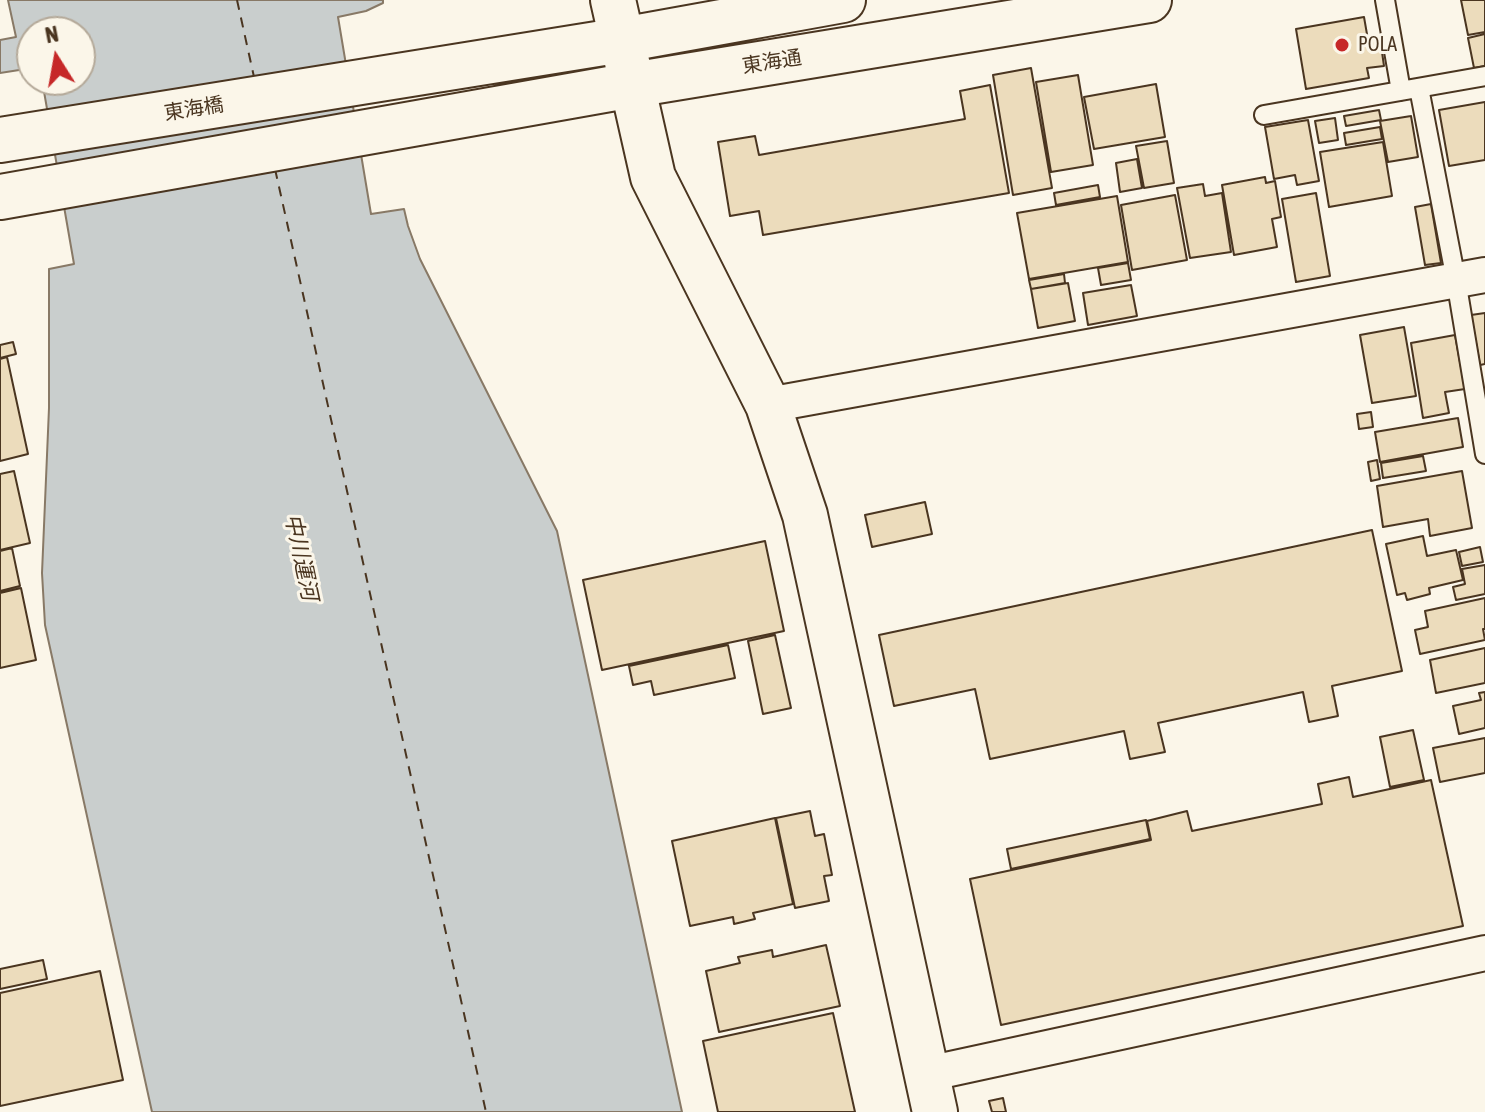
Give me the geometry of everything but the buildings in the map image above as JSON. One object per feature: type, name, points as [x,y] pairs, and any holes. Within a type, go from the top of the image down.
[{"type":"main road","name":"東海橋","points":[[0,140],[387,77],[618,20],[843,0]]},
{"type":"main road","name":"東海通","points":[[5,196],[632,85],[1149,0]]},
{"type":"main road","points":[[618,20],[653,177],[768,405],[805,515],[931,1093]]},
{"type":"street","points":[[768,405],[1470,278]]},
{"type":"street","points":[[931,1093],[1485,953]]},
{"type":"lane","points":[[1385,0],[1470,278],[1485,454]]},
{"type":"lane","points":[[1264,115],[1485,76]]},
{"type":"water","name":"中川運河","points":[[8,0],[383,0],[383,3],[366,11],[338,17],[371,214],[404,209],[420,259],[557,531],[682,1112],[152,1112],[45,625],[42,573],[49,408],[49,269],[74,264],[45,96],[96,96],[96,16],[16,16],[16,37]]},
{"type":"water","points":[[16,37],[16,70],[0,73],[0,40]]},
{"type":"ferry route","points":[[237,0],[254,77]]},
{"type":"ferry route","points":[[275,169],[486,1112]]},
{"type":"place","name":"POLA","points":[[1342,45]]}]
